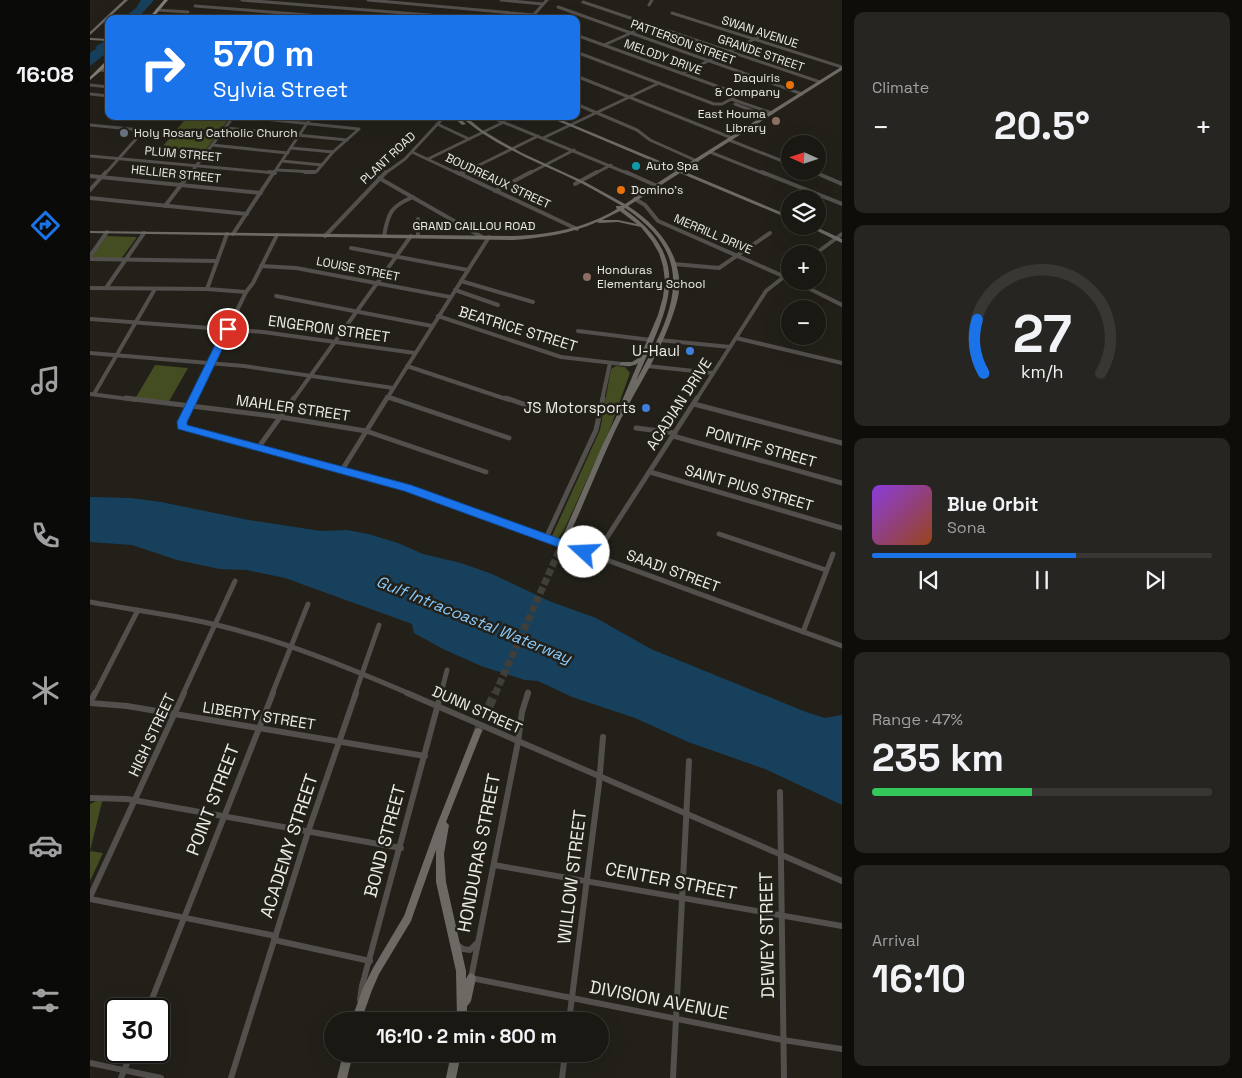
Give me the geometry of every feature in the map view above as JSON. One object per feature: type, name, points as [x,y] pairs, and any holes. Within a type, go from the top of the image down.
[{"type":"main road","points":[[110,15],[126,0]]},
{"type":"main road","points":[[154,15],[166,0]]},
{"type":"main road","points":[[90,34],[105,20]]},
{"type":"main road","points":[[90,39],[105,40]]},
{"type":"main road","points":[[90,79],[105,65]]},
{"type":"main road","name":"GRAND CAILLOU ROAD","points":[[90,232],[486,237],[541,236],[576,229],[596,222],[623,207],[842,68]]},
{"type":"main road","points":[[460,120],[508,151],[623,207],[655,231],[668,249],[674,264],[677,279],[676,296],[659,340],[620,416],[564,540]]},
{"type":"main road","points":[[466,120],[480,134]]},
{"type":"main road","points":[[558,120],[781,214]]},
{"type":"main road","points":[[620,416],[634,376],[651,340],[666,299],[668,276],[664,257],[657,244],[623,207]]},
{"type":"main road","points":[[596,222],[624,221],[643,227]]},
{"type":"main road","points":[[826,233],[839,239]]},
{"type":"main road","points":[[655,330],[655,336],[659,340]]},
{"type":"main road","points":[[651,340],[655,348]]},
{"type":"main road","points":[[622,364],[634,364],[642,357]]},
{"type":"main road","points":[[622,364],[632,370],[634,376]]},
{"type":"main road","points":[[359,1012],[376,971],[408,918],[478,731]]},
{"type":"main road","points":[[447,812],[440,854],[440,875],[446,908],[456,944],[463,985],[462,1012]]},
{"type":"main road","name":"HONDURAS STREET","points":[[464,1012],[471,978]]},
{"type":"main road","points":[[342,1078],[346,1062]]},
{"type":"main road","points":[[451,1078],[454,1062]]},
{"type":"street","points":[[236,9],[243,0],[429,15]]},
{"type":"street","points":[[368,0],[534,14],[547,0]]},
{"type":"street","points":[[445,6],[450,0]]},
{"type":"street","points":[[501,0],[543,4]]},
{"type":"street","points":[[649,5],[652,0]]},
{"type":"street","name":"GRANDE STREET","points":[[583,2],[820,82]]},
{"type":"street","points":[[195,6],[310,15]]},
{"type":"street","name":"PATTERSON STREET","points":[[558,6],[802,94]]},
{"type":"street","points":[[158,10],[188,12]]},
{"type":"street","name":"SWAN AVENUE","points":[[672,13],[842,68]]},
{"type":"street","points":[[604,45],[650,24]]},
{"type":"street","points":[[683,73],[763,35]]},
{"type":"street","name":"MELODY DRIVE","points":[[580,36],[736,93],[737,96],[730,100]]},
{"type":"street","points":[[580,53],[714,104],[730,100],[769,115]]},
{"type":"street","points":[[99,70],[105,71]]},
{"type":"street","points":[[580,78],[781,160]]},
{"type":"street","points":[[543,138],[659,83]]},
{"type":"street","points":[[90,85],[105,86]]},
{"type":"street","points":[[90,94],[105,96]]},
{"type":"street","points":[[580,106],[637,130],[650,140],[697,161]]},
{"type":"street","points":[[165,206],[232,120]]},
{"type":"street","points":[[270,120],[359,129],[333,152],[322,165],[282,161]]},
{"type":"street","points":[[207,289],[217,261],[230,234],[247,214],[309,120]]},
{"type":"street","name":"PLANT ROAD","points":[[325,236],[379,178],[412,152],[441,120]]},
{"type":"street","points":[[499,120],[611,165],[657,186]]},
{"type":"street","points":[[428,159],[504,122]]},
{"type":"street","points":[[437,124],[469,139]]},
{"type":"street","points":[[90,125],[171,133]]},
{"type":"street","points":[[226,128],[347,140]]},
{"type":"street","points":[[90,190],[144,130]]},
{"type":"street","points":[[460,174],[538,136]]},
{"type":"street","points":[[212,145],[288,152]]},
{"type":"street","points":[[291,148],[333,152]]},
{"type":"street","points":[[495,191],[574,150]]},
{"type":"street","name":"BOUDREAUX STREET","points":[[412,152],[576,229]]},
{"type":"street","points":[[710,152],[842,204]]},
{"type":"street","name":"PLUM STREET","points":[[90,156],[195,166],[314,173],[322,165]]},
{"type":"street","points":[[577,183],[611,165]]},
{"type":"street","name":"HELLIER STREET","points":[[90,176],[261,193]]},
{"type":"street","points":[[342,470],[468,270],[486,237],[379,178]]},
{"type":"street","points":[[826,178],[842,184]]},
{"type":"street","points":[[384,236],[389,211],[398,203],[413,197]]},
{"type":"street","points":[[90,198],[247,214]]},
{"type":"street","name":"MERRILL DRIVE","points":[[635,199],[645,204],[658,221],[781,274]]},
{"type":"street","points":[[418,219],[418,236]]},
{"type":"street","points":[[107,232],[90,258],[123,261],[217,261]]},
{"type":"street","points":[[106,288],[144,233]]},
{"type":"street","points":[[674,264],[717,269],[770,233]]},
{"type":"street","points":[[826,247],[839,239],[842,234]]},
{"type":"street","points":[[189,406],[277,235]]},
{"type":"street","points":[[258,448],[412,236]]},
{"type":"street","points":[[351,248],[468,270]]},
{"type":"street","name":"LOUISE STREET","points":[[261,266],[296,268],[450,297]]},
{"type":"street","name":"ACADIAN DRIVE","points":[[596,556],[766,292],[781,279]]},
{"type":"street","points":[[461,281],[532,302]]},
{"type":"street","points":[[90,288],[207,289],[246,292]]},
{"type":"street","points":[[92,394],[138,322],[155,289]]},
{"type":"street","points":[[455,290],[498,305]]},
{"type":"street","points":[[812,290],[842,305]]},
{"type":"street","points":[[276,296],[432,326]]},
{"type":"street","name":"BEATRICE STREET","points":[[438,316],[561,357],[622,364]]},
{"type":"street","name":"ENGERON STREET","points":[[90,319],[228,329],[415,353]]},
{"type":"street","points":[[578,331],[651,340]]},
{"type":"street","points":[[736,338],[842,363]]},
{"type":"street","points":[[659,340],[730,347]]},
{"type":"street","points":[[90,353],[211,363],[393,388]]},
{"type":"street","points":[[546,538],[596,430],[610,363]]},
{"type":"street","points":[[407,366],[529,406]]},
{"type":"street","points":[[647,366],[713,373]]},
{"type":"street","name":"MAHLER STREET","points":[[92,394],[280,417],[366,431],[486,472]]},
{"type":"street","points":[[387,397],[509,438]]},
{"type":"street","points":[[694,404],[842,443]]},
{"type":"street","name":"SAADI STREET","points":[[189,406],[181,425],[187,429],[420,492],[842,646]]},
{"type":"street","name":"PONTIFF STREET","points":[[636,428],[674,435],[842,483]]},
{"type":"street","name":"SAINT PIUS STREET","points":[[650,472],[842,528]]},
{"type":"street","points":[[719,534],[826,570]]},
{"type":"street","points":[[803,632],[833,554]]},
{"type":"street","name":"HIGH STREET","points":[[90,898],[235,581]]},
{"type":"street","name":"DUNN STREET","points":[[90,602],[216,626],[290,646],[361,672],[518,742],[600,774],[687,812],[780,856],[842,881]]},
{"type":"street","name":"POINT STREET","points":[[152,998],[257,728],[308,604]]},
{"type":"street","points":[[90,703],[138,610]]},
{"type":"street","name":"ACADEMY STREET","points":[[231,1078],[308,832],[378,625]]},
{"type":"street","name":"BOND STREET","points":[[358,1012],[362,986],[401,848],[447,670]]},
{"type":"street","name":"HONDURAS STREET","points":[[471,978],[518,742],[522,712],[528,692]]},
{"type":"street","name":"LIBERTY STREET","points":[[90,703],[127,706],[425,756]]},
{"type":"street","name":"WILLOW STREET","points":[[570,1012],[603,737]]},
{"type":"street","points":[[673,1078],[689,761]]},
{"type":"street","name":"DEWEY STREET","points":[[780,792],[784,1078]]},
{"type":"street","points":[[90,798],[108,797],[136,801],[401,848]]},
{"type":"street","name":"CENTER STREET","points":[[494,865],[842,926]]},
{"type":"street","points":[[90,898],[275,938],[370,961]]},
{"type":"street","points":[[456,944],[463,949],[470,950],[480,938]]},
{"type":"street","name":"DIVISION AVENUE","points":[[471,978],[783,1040],[842,1049]]},
{"type":"street","points":[[562,1078],[564,1062]]},
{"type":"street","points":[[90,1063],[123,1074],[161,1078]]},
{"type":"green space","points":[[185,120],[228,120],[201,156],[158,152]]},
{"type":"green space","points":[[106,236],[137,237],[121,259],[90,258]]},
{"type":"green space","points":[[155,365],[188,368],[168,403],[135,399]]},
{"type":"green space","points":[[616,366],[625,367],[630,373],[610,429],[564,530],[557,540],[552,536],[600,430],[611,369]]},
{"type":"green space","points":[[103,798],[90,851],[90,804]]},
{"type":"green space","points":[[90,851],[103,853],[90,881]]},
{"type":"water","points":[[141,0],[154,0],[141,15],[127,15],[136,8]]},
{"type":"water","points":[[105,41],[105,54],[90,66],[90,53],[97,48],[95,47]]},
{"type":"water","name":"Gulf Intracoastal Waterway","points":[[90,497],[131,498],[321,531],[347,530],[368,534],[398,543],[423,554],[461,563],[492,574],[549,601],[596,618],[651,649],[806,712],[825,718],[842,715],[842,805],[765,769],[688,742],[635,718],[572,697],[538,681],[525,680],[481,666],[443,649],[414,633],[412,624],[285,578],[247,570],[220,569],[177,560],[132,545],[90,542]]},
{"type":"tunnel","points":[[495,694],[564,540]]},
{"type":"tunnel","points":[[478,731],[495,693]]},
{"type":"place","name":"Daquiris & Company","points":[[790,85]]},
{"type":"place","name":"East Houma Library","points":[[776,121]]},
{"type":"place","name":"Holy Rosary Catholic Church","points":[[124,133]]},
{"type":"place","name":"Auto Spa","points":[[636,166]]},
{"type":"place","name":"Domino's","points":[[621,190]]},
{"type":"place","name":"Honduras Elementary School","points":[[587,277]]},
{"type":"place","name":"U-Haul","points":[[690,351]]},
{"type":"place","name":"JS Motorsports","points":[[646,408]]},
{"type":"route","points":[[228,329],[181,424],[182,427],[407,488],[484,514],[584,552]]}]
